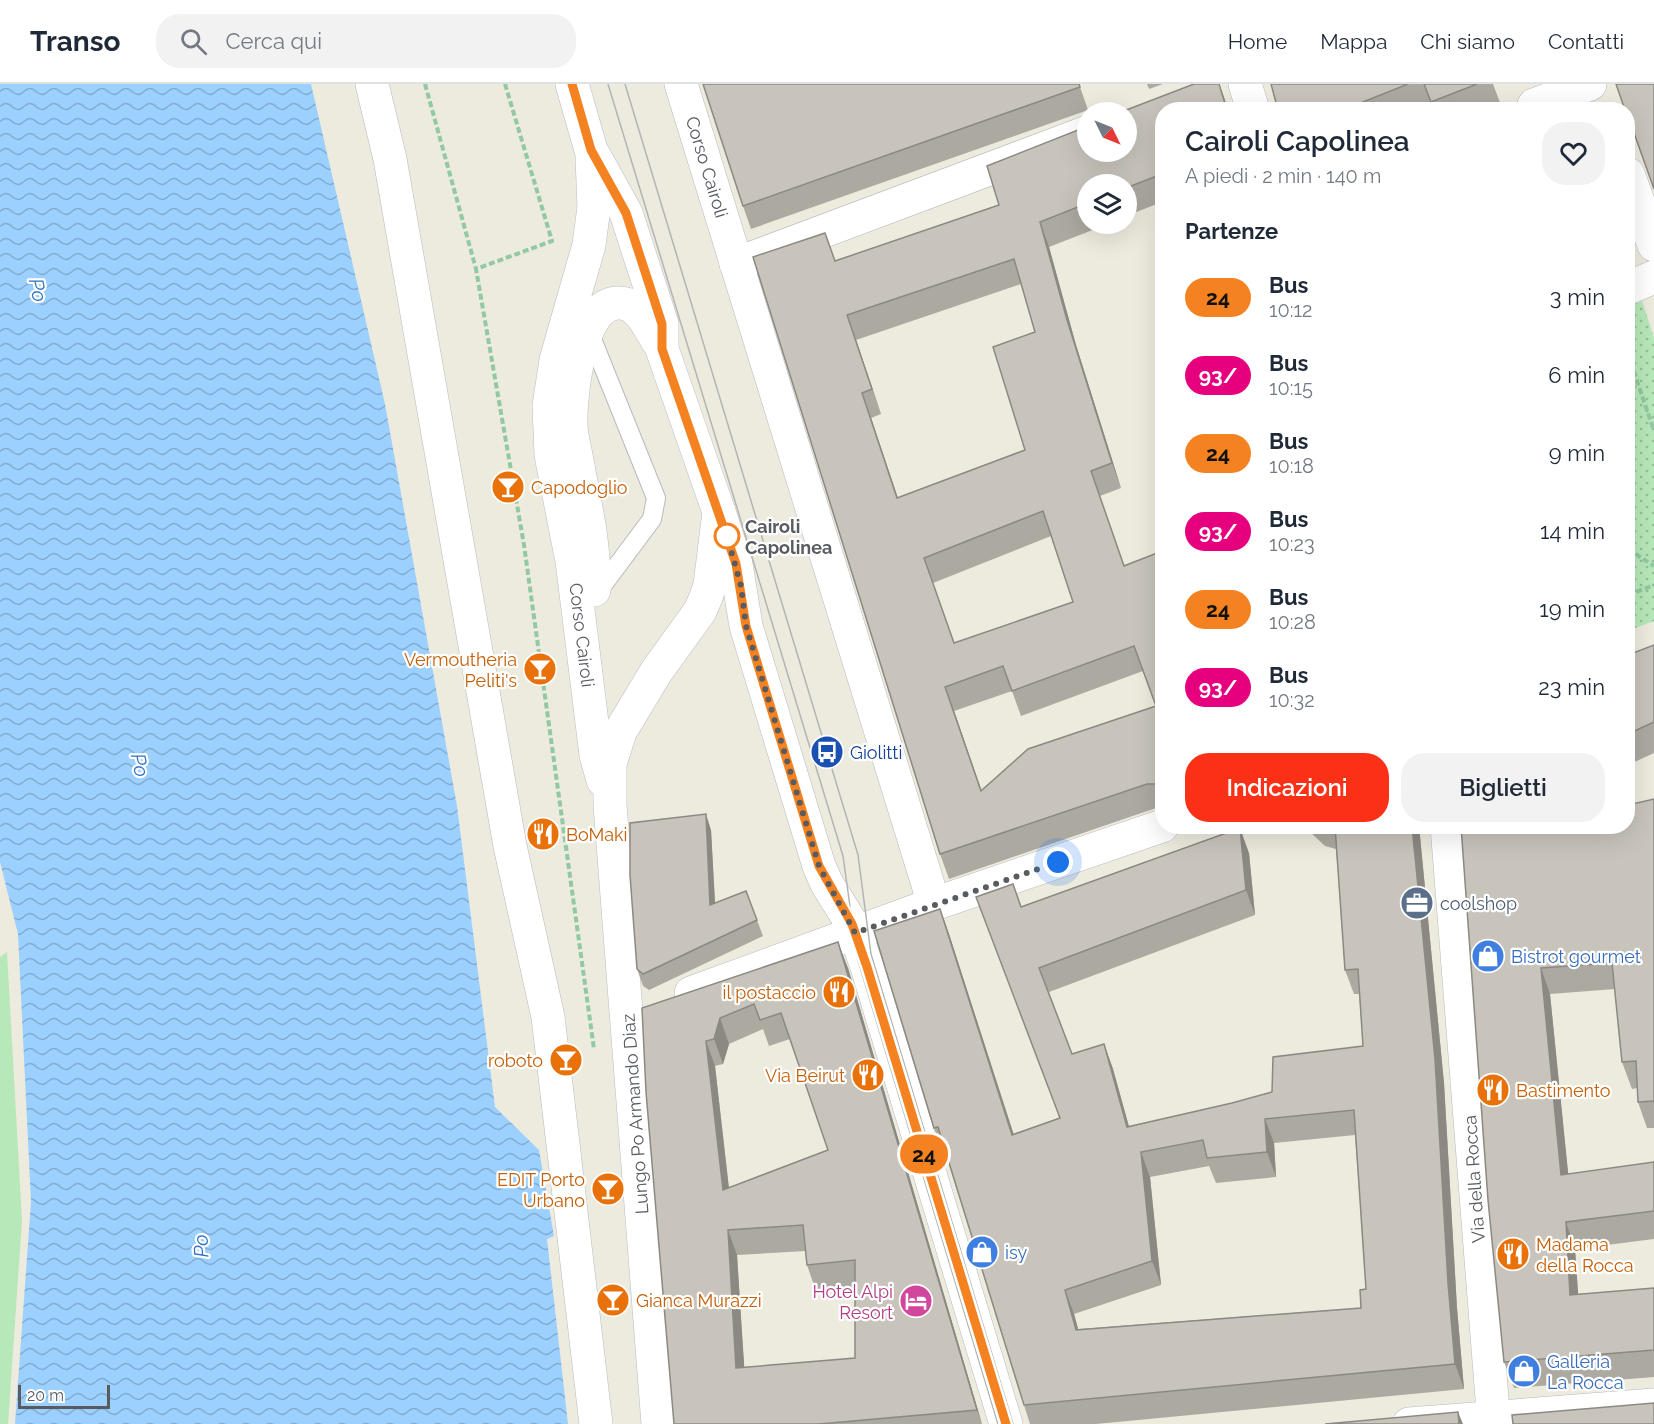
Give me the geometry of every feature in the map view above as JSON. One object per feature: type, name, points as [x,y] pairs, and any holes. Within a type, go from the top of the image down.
[{"type":"street","points":[[372,84],[390,159],[510,846],[548,1017],[596,1424]]},
{"type":"street","name":"Corso Cairoli","points":[[572,84],[591,150],[626,213],[662,324],[662,349],[720,512],[741,586],[746,626],[819,866],[855,933],[1006,1424]]},
{"type":"street","name":"Corso Cairoli","points":[[681,84],[934,904]]},
{"type":"street","points":[[1245,84],[1251,102]]},
{"type":"street","points":[[1532,100],[1592,84],[1600,102]]},
{"type":"street","points":[[736,264],[1077,136]]},
{"type":"street","name":"Corso Cairoli","points":[[591,150],[594,207],[589,245],[556,360],[549,406],[551,455],[572,561],[596,755],[610,805]]},
{"type":"street","points":[[1635,193],[1654,245]]},
{"type":"street","points":[[1635,285],[1654,278]]},
{"type":"street","points":[[584,651],[594,597],[592,539],[571,427],[578,355],[588,328],[598,312],[612,303],[628,303],[640,313],[662,349]]},
{"type":"street","name":"Corso Cairoli","points":[[610,805],[610,764],[620,732],[656,672],[700,611],[706,597],[710,585],[720,512]]},
{"type":"street","name":"Lungo Po Armando Diaz","points":[[610,805],[649,1009],[658,1424]]},
{"type":"street","points":[[649,1009],[934,904],[1155,828]]},
{"type":"street","name":"Via della Rocca","points":[[1448,834],[1494,1420]]},
{"type":"street","points":[[1409,1424],[1494,1420],[1654,1405]]},
{"type":"lane","points":[[588,328],[656,498],[652,519],[594,597]]},
{"type":"path","points":[[425,84],[476,269],[525,545],[595,1055]]},
{"type":"path","points":[[476,269],[552,241],[506,84]]},
{"type":"path","points":[[1635,375],[1654,431]]},
{"type":"path","points":[[1635,554],[1654,566]]},
{"type":"path","points":[[1635,593],[1654,585]]},
{"type":"path","points":[[587,1044],[593,1043]]},
{"type":"green space","points":[[1642,301],[1654,338],[1654,621],[1635,628],[1635,304]]},
{"type":"green space","points":[[7,952],[22,1221],[8,1424],[0,1424],[0,957]]},
{"type":"water","name":"Po","points":[[0,84],[311,84],[385,404],[457,806],[495,1107],[539,1150],[554,1236],[547,1239],[568,1424],[15,1424],[31,1202],[18,934],[0,862]]},
{"type":"building","points":[[703,84],[1079,84],[1080,87],[743,206]]},
{"type":"building","points":[[1194,84],[1219,84],[1225,102],[1155,102],[1155,177],[1137,184],[1137,174],[1077,174],[1077,207],[1040,222],[1067,320],[1112,463],[1091,471],[1124,566],[1155,554],[1155,703],[1134,646],[1012,691],[1003,666],[945,687],[981,791],[1028,749],[1155,706],[1155,784],[1147,784],[940,854],[753,257],[825,233],[835,261],[999,205],[987,166],[1077,130],[1077,162],[1137,162],[1137,106]],"holes":[[[1014,259],[1035,332],[993,347],[1025,450],[897,498],[862,393],[872,389],[847,315]],[[1043,511],[1073,602],[954,643],[924,558]]]},
{"type":"building","points":[[1271,84],[1408,84],[1363,102],[1276,102]]},
{"type":"building","points":[[1424,84],[1477,84],[1431,102]]},
{"type":"building","points":[[1616,84],[1654,84],[1654,189],[1635,136],[1635,102],[1622,102]]},
{"type":"building","points":[[1654,645],[1654,722],[1635,731],[1635,652]]},
{"type":"building","points":[[1654,799],[1654,1101],[1638,1102],[1636,1061],[1622,1062],[1612,963],[1541,968],[1561,1175],[1654,1162],[1654,1211],[1566,1222],[1570,1295],[1654,1288],[1654,1350],[1504,1362],[1488,1200],[1462,834],[1635,834],[1635,803]]},
{"type":"building","points":[[706,814],[710,905],[746,891],[757,920],[643,974],[637,969],[630,875],[630,823]]},
{"type":"building","points":[[1223,834],[1241,834],[1246,890],[1039,968],[1072,1054],[1104,1044],[1127,1127],[1272,1092],[1273,1057],[1363,1046],[1358,969],[1345,970],[1336,834],[1413,834],[1435,1059],[1455,1364],[1024,1405],[938,1127],[934,1128],[874,931],[940,909],[1012,1135],[1060,1118],[976,897],[1013,884],[1021,907]],"holes":[[[1354,1110],[1366,1289],[1360,1290],[1361,1308],[1076,1330],[1065,1290],[1152,1261],[1141,1152],[1203,1140],[1207,1158],[1267,1152],[1265,1119]]]},
{"type":"building","points":[[838,942],[977,1410],[819,1424],[674,1424],[646,1092],[642,1008]],"holes":[[[754,1004],[760,1020],[781,1013],[828,1150],[723,1190],[706,1041],[714,1039],[720,1018]],[[803,1225],[807,1265],[855,1260],[855,1358],[736,1368],[728,1230]]]},
{"type":"building","points":[[1654,1403],[1654,1424],[1513,1424],[1512,1415]]},
{"type":"building","points":[[1458,1412],[1459,1424],[1325,1424]]},
{"type":"tram line","points":[[608,84],[843,856],[857,957],[998,1424]]},
{"type":"tram line","points":[[625,84],[858,855],[871,954],[1013,1424]]},
{"type":"bus line","name":"24","points":[[572,84],[591,150],[626,213],[662,324],[662,349],[736,564],[746,626],[819,866],[827,884],[852,924],[867,967],[1006,1424]]},
{"type":"place","name":"Capodoglio","points":[[508,487]]},
{"type":"place","name":"Cairoli Capolinea","points":[[727,536]]},
{"type":"place","name":"Vermoutheria Peliti's","points":[[540,669]]},
{"type":"place","name":"Giolitti","points":[[827,752]]},
{"type":"place","name":"BoMaki","points":[[543,834]]},
{"type":"place","name":"coolshop","points":[[1417,903]]},
{"type":"place","name":"Bistrot gourmet","points":[[1488,956]]},
{"type":"place","name":"il postaccio","points":[[839,992]]},
{"type":"place","name":"roboto","points":[[566,1060]]},
{"type":"place","name":"Via Beirut","points":[[868,1075]]},
{"type":"place","name":"Bastimento","points":[[1493,1090]]},
{"type":"place","name":"EDIT Porto Urbano","points":[[608,1189]]},
{"type":"place","name":"isy","points":[[982,1252]]},
{"type":"place","name":"Madama della Rocca","points":[[1513,1254]]},
{"type":"place","name":"Gianca Murazzi","points":[[613,1300]]},
{"type":"place","name":"Hotel Alpi Resort","points":[[916,1301]]},
{"type":"place","name":"Galleria La Rocca","points":[[1524,1371]]},
{"type":"route","points":[[727,536],[725,529],[741,586],[746,626],[819,866],[855,933],[1058,862]]}]
